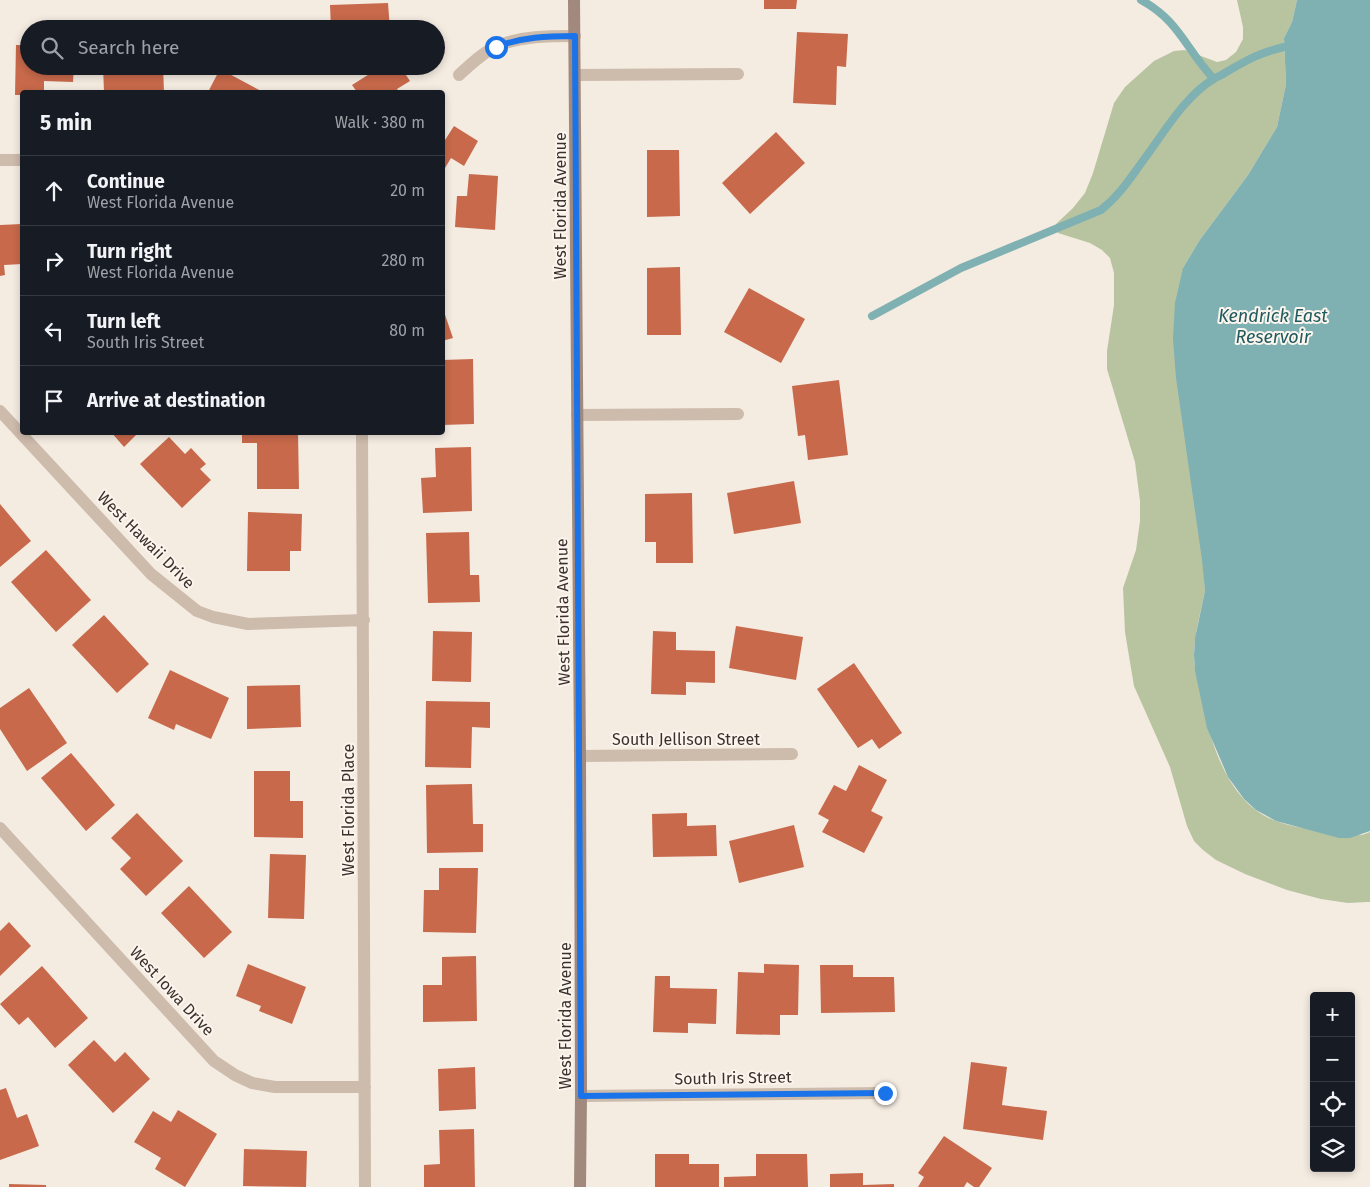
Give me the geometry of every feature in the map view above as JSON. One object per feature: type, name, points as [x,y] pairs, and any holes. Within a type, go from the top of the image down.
[{"type":"street","name":"West Florida Avenue","points":[[574,0],[580,756],[580,1187]]},
{"type":"street","points":[[459,76],[485,53],[508,42],[534,37],[575,36]]},
{"type":"street","points":[[576,75],[738,74]]},
{"type":"street","points":[[0,160],[20,160]]},
{"type":"street","name":"West Hawaii Drive","points":[[0,411],[20,432]]},
{"type":"street","points":[[577,415],[738,414]]},
{"type":"street","name":"West Hawaii Drive","points":[[22,435],[152,574],[196,611],[213,617],[248,624],[364,620]]},
{"type":"street","name":"West Florida Place","points":[[362,435],[365,1187]]},
{"type":"street","name":"South Jellison Street","points":[[580,756],[792,754]]},
{"type":"street","name":"West Iowa Drive","points":[[0,828],[214,1061],[221,1066],[234,1075],[252,1083],[275,1087],[365,1087]]},
{"type":"street","name":"South Iris Street","points":[[581,1096],[885,1093]]},
{"type":"green space","points":[[1237,0],[1297,0],[1292,22],[1284,38],[1286,84],[1277,127],[1248,175],[1199,241],[1183,268],[1205,591],[1195,639],[1196,676],[1216,751],[1233,785],[1245,800],[1259,812],[1286,824],[1307,829],[1362,835],[1370,832],[1370,902],[1348,903],[1321,899],[1287,890],[1245,874],[1216,860],[1203,850],[1194,841],[1187,826],[1170,767],[1134,686],[1125,632],[1123,588],[1136,550],[1140,521],[1140,501],[1135,462],[1107,369],[1107,351],[1114,305],[1114,273],[1110,258],[1102,250],[1090,243],[1058,233],[1055,227],[1085,193],[1114,103],[1125,87],[1154,61],[1174,51],[1185,50],[1217,62],[1226,60],[1236,52],[1243,39],[1243,27]]},
{"type":"water","name":"Kendrick East Reservoir","points":[[1297,0],[1370,0],[1370,831],[1350,838],[1339,838],[1276,821],[1256,810],[1244,799],[1228,777],[1207,728],[1195,671],[1194,655],[1195,638],[1205,591],[1176,378],[1173,339],[1175,303],[1183,268],[1199,241],[1248,175],[1277,127],[1286,84],[1284,38],[1292,22]]},
{"type":"building","points":[[764,0],[797,0],[796,9],[764,9]]},
{"type":"building","points":[[388,3],[389,20],[331,20],[330,5]]},
{"type":"building","points":[[797,32],[848,34],[846,67],[837,66],[836,105],[793,103]]},
{"type":"building","points":[[16,45],[20,45],[20,75],[73,75],[73,82],[44,81],[44,90],[20,90],[20,95],[15,95]]},
{"type":"building","points":[[103,75],[163,75],[164,90],[104,90]]},
{"type":"building","points":[[217,75],[231,75],[259,90],[209,90]]},
{"type":"building","points":[[368,75],[406,75],[410,81],[398,90],[356,90],[352,85]]},
{"type":"building","points":[[454,126],[478,141],[464,166],[451,158],[445,168],[445,140]]},
{"type":"building","points":[[776,132],[805,163],[750,214],[722,183]]},
{"type":"building","points":[[647,150],[679,150],[680,216],[647,217]]},
{"type":"building","points":[[469,174],[498,176],[495,230],[455,227],[457,196],[467,196]]},
{"type":"building","points":[[20,224],[20,264],[4,265],[5,275],[0,276],[0,225]]},
{"type":"building","points":[[680,267],[681,335],[647,335],[647,268]]},
{"type":"building","points":[[749,288],[805,319],[781,363],[724,332]]},
{"type":"building","points":[[445,315],[453,338],[445,340]]},
{"type":"building","points":[[473,359],[474,424],[445,425],[445,360]]},
{"type":"building","points":[[839,380],[848,455],[808,460],[805,435],[798,436],[792,386]]},
{"type":"building","points":[[114,435],[136,435],[124,447]]},
{"type":"building","points":[[242,435],[298,435],[299,489],[257,489],[257,443],[242,443]]},
{"type":"building","points":[[169,437],[185,454],[191,448],[206,464],[200,469],[211,480],[182,508],[140,464]]},
{"type":"building","points":[[471,447],[472,511],[423,513],[421,478],[436,477],[435,448]]},
{"type":"building","points":[[794,481],[801,523],[734,534],[727,493]]},
{"type":"building","points":[[692,493],[693,563],[656,563],[656,542],[645,542],[645,494]]},
{"type":"building","points":[[0,504],[31,541],[0,567]]},
{"type":"building","points":[[248,512],[302,514],[301,551],[290,551],[290,571],[247,571]]},
{"type":"building","points":[[469,532],[470,575],[479,575],[480,602],[428,603],[426,533]]},
{"type":"building","points":[[46,550],[91,600],[56,632],[11,582]]},
{"type":"building","points":[[104,615],[149,664],[117,693],[72,645]]},
{"type":"building","points":[[736,626],[803,637],[796,680],[729,668]]},
{"type":"building","points":[[433,631],[472,632],[471,682],[432,681]]},
{"type":"building","points":[[653,631],[676,632],[676,650],[715,651],[715,683],[686,682],[686,695],[651,694]]},
{"type":"building","points":[[854,663],[902,733],[879,749],[872,739],[858,748],[817,689]]},
{"type":"building","points":[[170,670],[229,698],[211,739],[176,724],[174,730],[148,718]]},
{"type":"building","points":[[300,685],[301,727],[247,729],[247,686]]},
{"type":"building","points":[[29,688],[67,743],[27,771],[0,729],[0,708]]},
{"type":"building","points":[[426,701],[490,702],[490,728],[472,727],[471,768],[425,767]]},
{"type":"building","points":[[71,753],[115,805],[86,831],[41,778]]},
{"type":"building","points":[[859,765],[887,780],[871,811],[883,817],[864,853],[822,832],[829,820],[818,814],[834,785],[846,791]]},
{"type":"building","points":[[254,771],[290,771],[290,801],[303,801],[303,838],[254,837]]},
{"type":"building","points":[[472,784],[473,824],[483,824],[483,852],[427,853],[426,785]]},
{"type":"building","points":[[137,813],[183,861],[146,896],[120,869],[131,858],[111,838]]},
{"type":"building","points":[[687,813],[687,826],[716,825],[717,856],[653,857],[652,814]]},
{"type":"building","points":[[794,825],[804,867],[739,883],[729,841]]},
{"type":"building","points":[[270,854],[306,855],[304,919],[268,918]]},
{"type":"building","points":[[439,868],[478,868],[476,933],[423,932],[424,890],[439,890]]},
{"type":"building","points":[[189,886],[232,932],[204,958],[161,913]]},
{"type":"building","points":[[9,922],[31,946],[0,976],[0,931]]},
{"type":"building","points":[[476,956],[477,1021],[423,1022],[423,985],[442,985],[442,957]]},
{"type":"building","points":[[248,964],[306,987],[292,1024],[259,1011],[261,1006],[236,996]]},
{"type":"building","points":[[764,964],[799,965],[798,1015],[780,1015],[780,1035],[736,1034],[738,972],[764,973]]},
{"type":"building","points":[[820,965],[853,965],[853,977],[894,977],[895,1012],[821,1013]]},
{"type":"building","points":[[42,966],[88,1018],[55,1048],[28,1017],[19,1025],[0,1004]]},
{"type":"building","points":[[655,976],[670,976],[670,988],[717,989],[716,1024],[688,1023],[688,1033],[653,1032]]},
{"type":"building","points":[[94,1040],[115,1062],[125,1052],[150,1079],[113,1113],[68,1065]]},
{"type":"building","points":[[971,1062],[1007,1067],[1002,1105],[1047,1111],[1043,1140],[963,1129]]},
{"type":"building","points":[[475,1067],[476,1109],[439,1111],[438,1069]]},
{"type":"building","points":[[6,1088],[17,1118],[27,1114],[39,1146],[0,1160],[0,1090]]},
{"type":"building","points":[[178,1110],[217,1134],[185,1187],[155,1169],[161,1158],[134,1142],[153,1111],[171,1122]]},
{"type":"building","points":[[474,1129],[475,1187],[424,1187],[424,1165],[440,1164],[439,1130]]},
{"type":"building","points":[[944,1136],[992,1168],[979,1187],[974,1187],[967,1182],[964,1187],[918,1187],[924,1177],[918,1173]]},
{"type":"building","points":[[244,1149],[307,1151],[306,1187],[243,1186]]},
{"type":"building","points":[[655,1154],[689,1154],[689,1164],[719,1164],[719,1187],[655,1187]]},
{"type":"building","points":[[756,1154],[807,1154],[808,1187],[724,1187],[724,1177],[756,1176]]},
{"type":"building","points":[[863,1173],[863,1185],[894,1184],[894,1187],[830,1187],[830,1174]]},
{"type":"building","points":[[9,1184],[46,1185],[46,1187],[9,1187]]},
{"type":"waterway","points":[[1141,0],[1165,17],[1182,36],[1214,79]]},
{"type":"waterway","points":[[872,316],[961,268],[1101,210],[1125,186],[1176,115],[1204,85],[1248,60],[1284,47]]},
{"type":"route","points":[[496,47],[508,42],[534,37],[575,36],[581,1096],[885,1093]]}]
